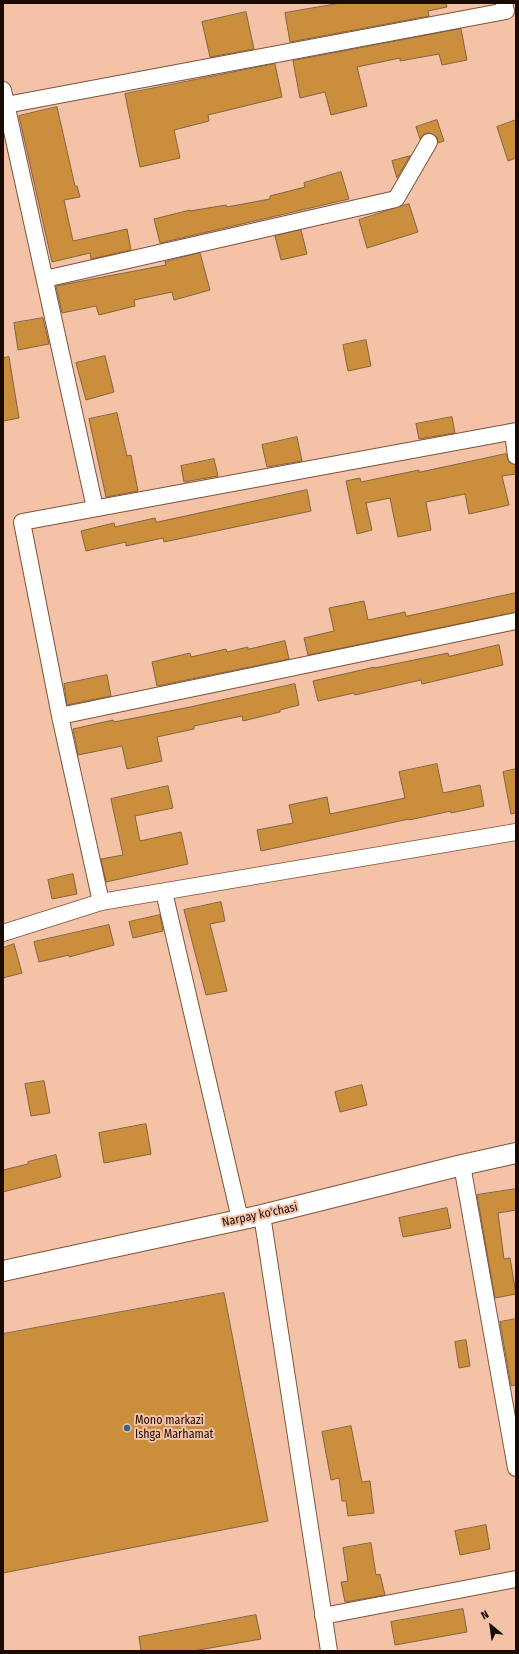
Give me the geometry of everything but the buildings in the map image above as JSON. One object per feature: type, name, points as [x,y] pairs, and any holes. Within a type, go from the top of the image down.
[{"type":"main road","name":"Narpay ko'chasi","points":[[3,1271],[262,1215],[462,1165],[516,1154]]},
{"type":"street","points":[[95,508],[5,98],[506,11],[504,3]]},
{"type":"street","points":[[45,279],[396,199],[429,142]]},
{"type":"street","points":[[101,902],[60,716],[22,522],[514,432],[516,456]]},
{"type":"street","points":[[60,716],[516,621]]},
{"type":"street","points":[[3,933],[101,902],[516,832]]},
{"type":"street","points":[[164,892],[240,1219]]},
{"type":"street","points":[[462,1165],[516,1468]]},
{"type":"street","points":[[262,1215],[329,1651]]},
{"type":"street","points":[[323,1616],[516,1579]]},
{"type":"place","name":"Mono markazi Ishga Marhamat","points":[[127,1428]]}]
